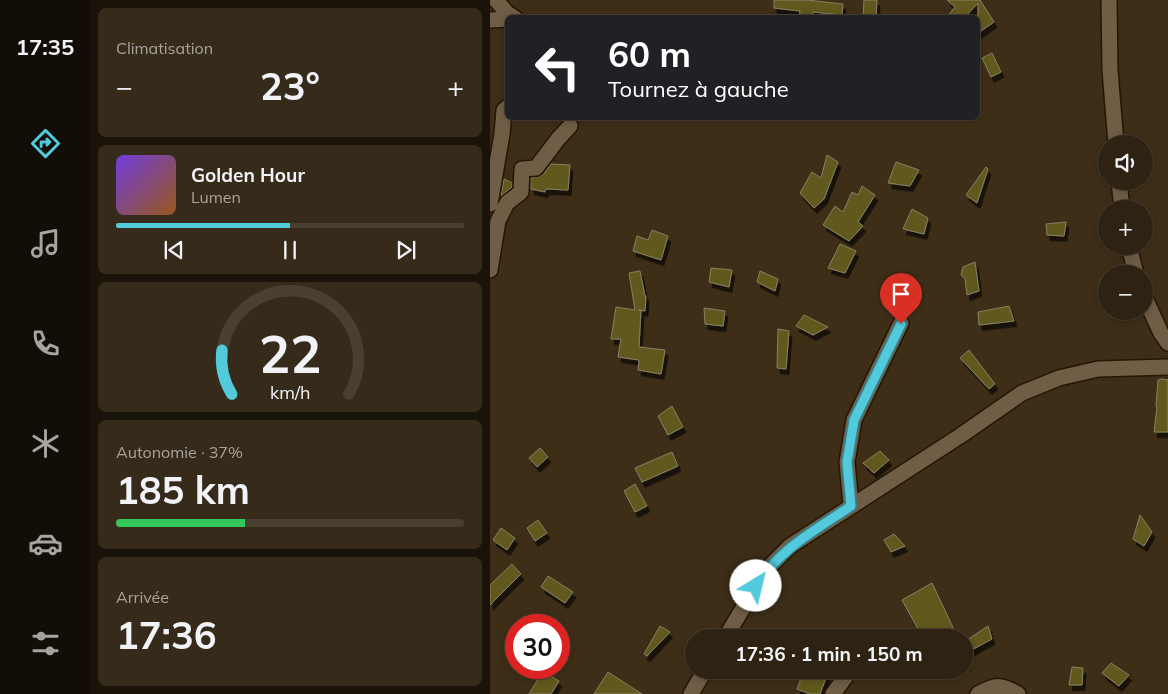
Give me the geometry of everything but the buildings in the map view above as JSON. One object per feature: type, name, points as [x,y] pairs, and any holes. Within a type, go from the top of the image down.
[{"type":"street","points":[[496,0],[510,15]]},
{"type":"street","points":[[1109,0],[1110,70],[1115,135]]},
{"type":"street","points":[[490,20],[505,18]]},
{"type":"street","points":[[491,261],[498,221],[494,208],[505,109]]},
{"type":"street","points":[[494,208],[507,204],[521,192],[522,169],[536,168],[558,138],[570,126]]},
{"type":"street","points":[[1153,316],[1168,343]]},
{"type":"street","points":[[851,506],[847,462],[854,420],[901,324]]},
{"type":"street","points":[[730,629],[766,570],[790,546],[1022,393],[1060,378],[1098,369],[1168,367]]},
{"type":"street","points":[[691,694],[700,679]]},
{"type":"street","points":[[833,694],[844,679]]},
{"type":"street","points":[[978,694],[992,686],[1002,686],[1018,694]]},
{"type":"route","points":[[756,586],[766,570],[790,546],[851,506],[847,462],[854,420],[901,324]]}]
